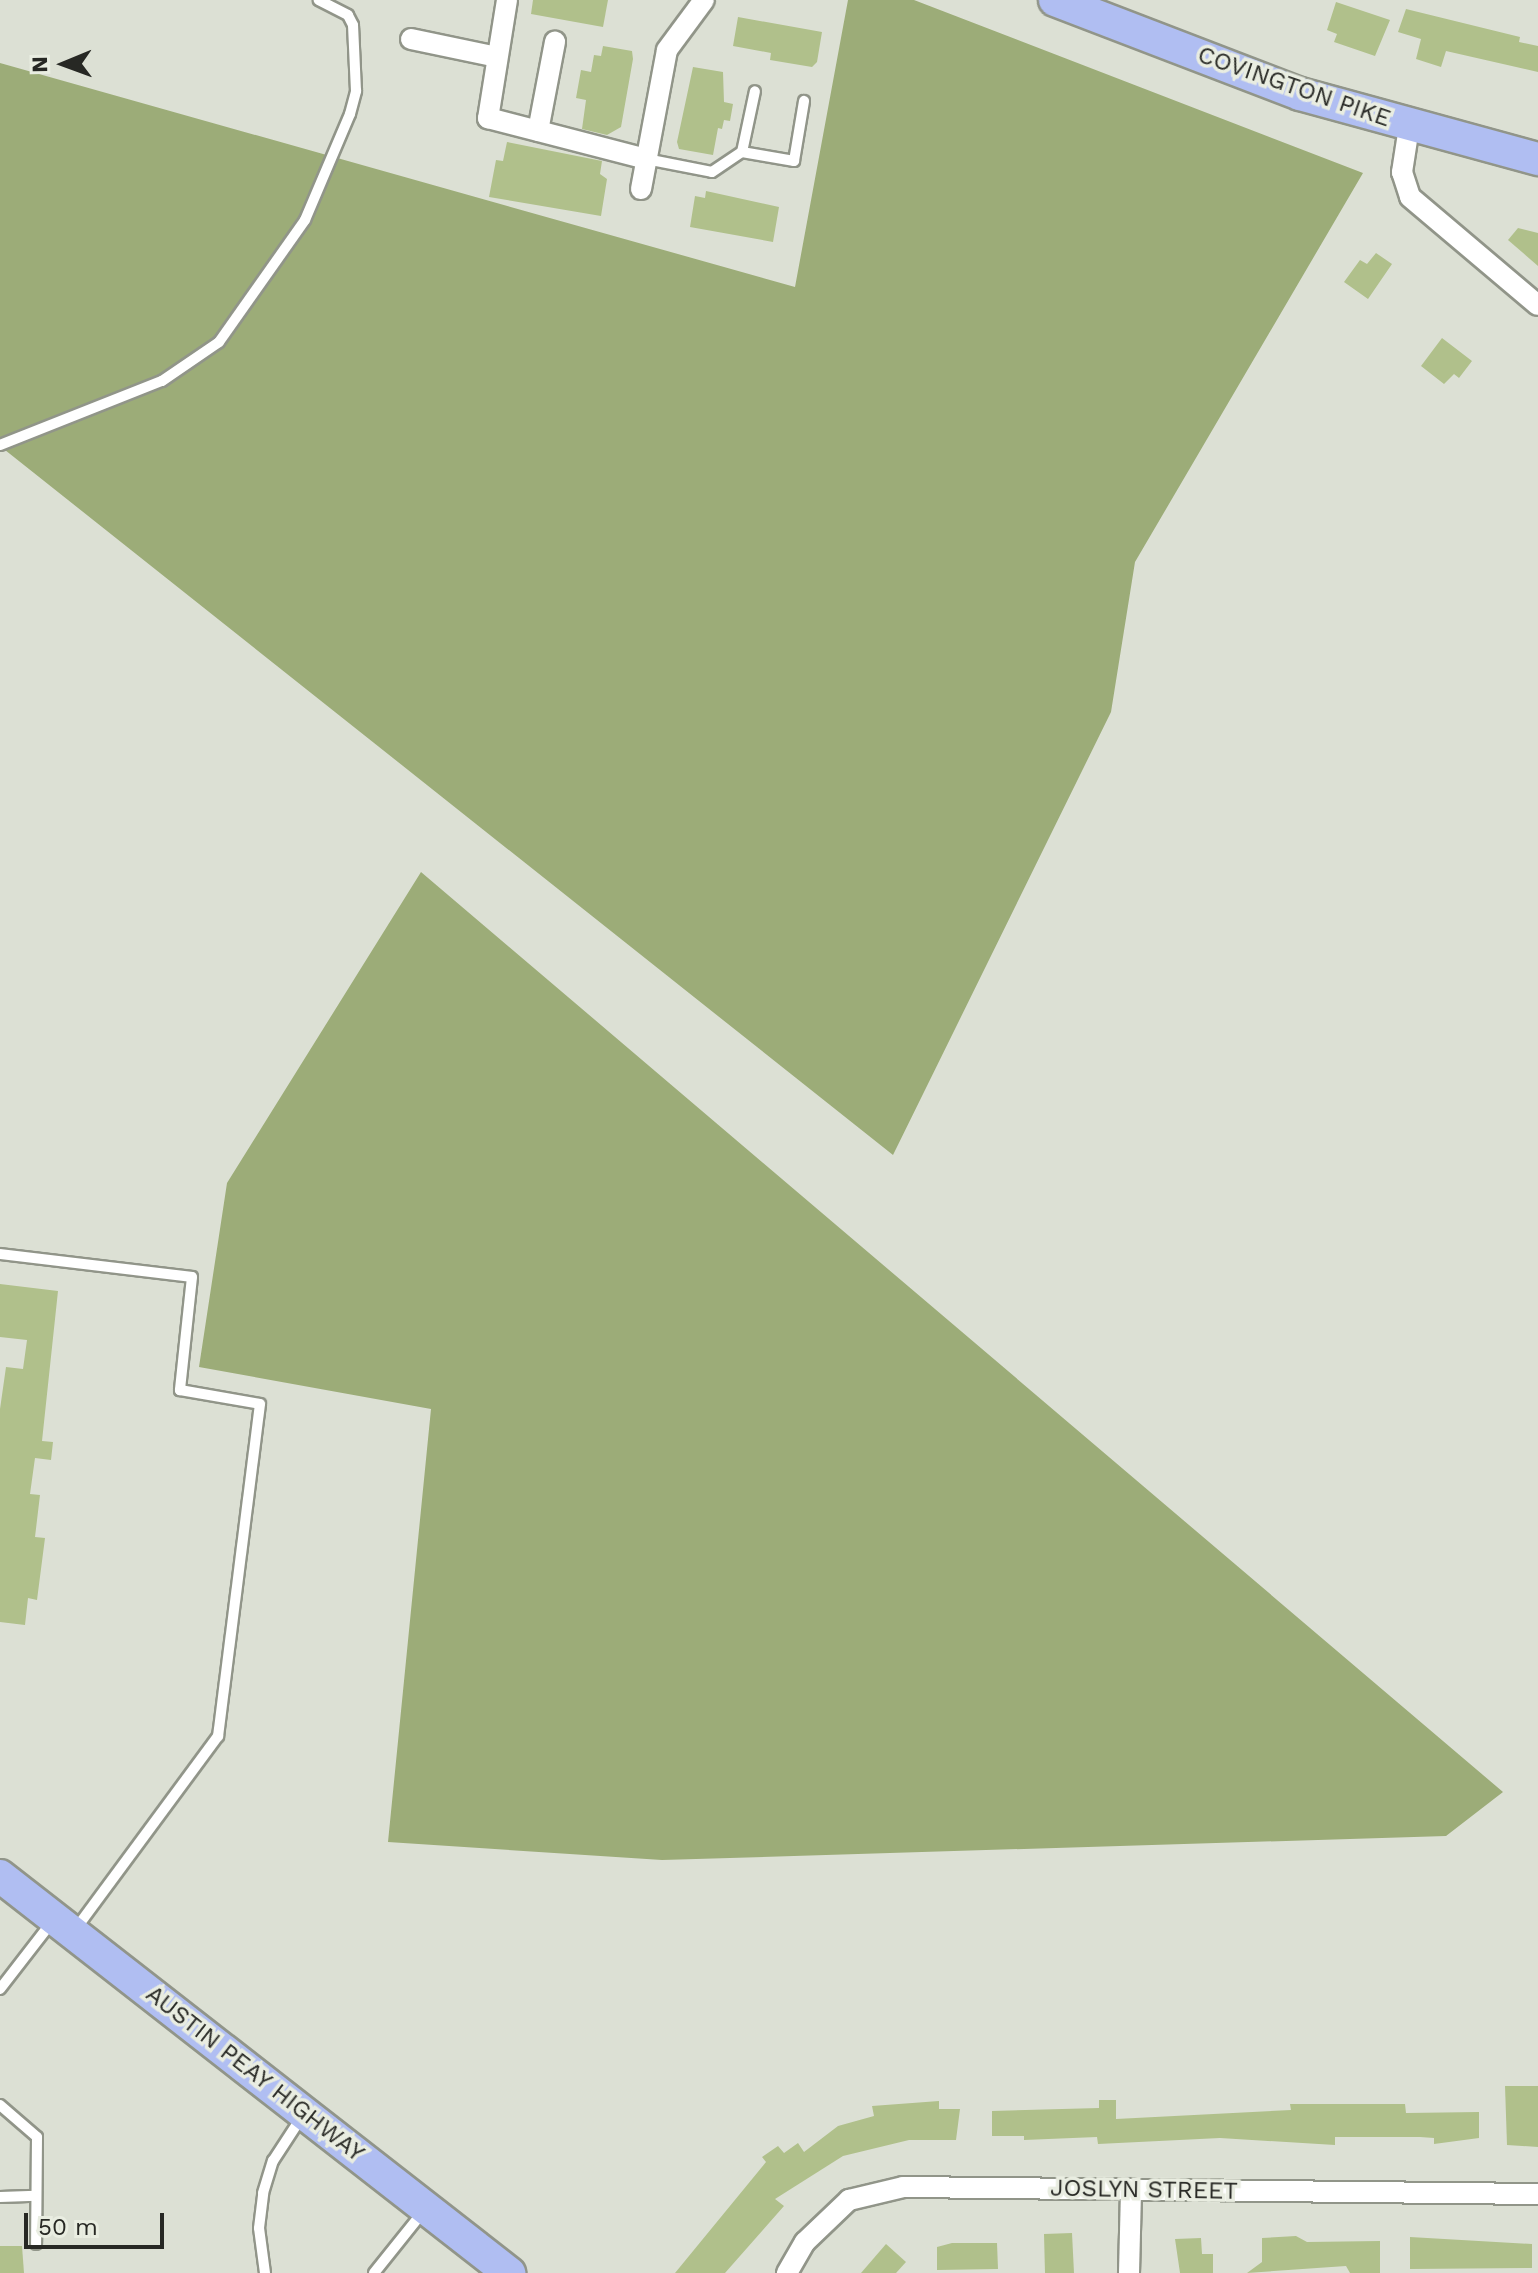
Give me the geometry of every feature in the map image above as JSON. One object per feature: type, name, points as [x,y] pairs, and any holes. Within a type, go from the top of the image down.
[{"type":"main road","name":"COVINGTON PIKE","points":[[1055,0],[1300,94],[1409,127],[1538,159]]},
{"type":"main road","name":"AUSTIN PEAY HIGHWAY","points":[[0,1876],[509,2273]]},
{"type":"street","points":[[507,0],[488,118],[646,159]]},
{"type":"street","points":[[641,189],[667,50],[704,0]]},
{"type":"street","points":[[411,39],[497,57]]},
{"type":"street","points":[[538,131],[555,42]]},
{"type":"street","points":[[1409,127],[1402,172],[1410,197],[1538,305]]},
{"type":"street","points":[[1129,2273],[1131,2189]]},
{"type":"street","name":"JOSLYN STREET","points":[[787,2273],[805,2242],[849,2200],[889,2190],[1131,2189],[1538,2194]]},
{"type":"lane","points":[[0,445],[162,381],[219,342],[305,220],[350,114],[356,91],[353,25],[348,15],[319,0]]},
{"type":"lane","points":[[742,152],[755,91]]},
{"type":"lane","points":[[646,159],[712,172],[742,152],[794,161],[804,101]]},
{"type":"lane","points":[[0,1254],[192,1277],[180,1390],[260,1404],[218,1736],[64,1926],[0,1989]]},
{"type":"lane","points":[[0,2105],[37,2137],[36,2244]]},
{"type":"lane","points":[[265,2273],[259,2228],[263,2193],[273,2161],[304,2113]]},
{"type":"lane","points":[[0,2197],[36,2196]]},
{"type":"lane","points":[[374,2273],[426,2208]]},
{"type":"green space","points":[[848,0],[914,0],[1363,173],[1135,562],[1111,712],[893,1155],[0,446],[0,63],[795,287]]},
{"type":"green space","points":[[421,872],[1503,1792],[1446,1836],[662,1860],[388,1842],[431,1409],[199,1367],[227,1183]]},
{"type":"building","points":[[533,0],[608,0],[603,27],[531,14]]},
{"type":"building","points":[[1336,2],[1390,20],[1375,56],[1334,42],[1337,34],[1327,30]]},
{"type":"building","points":[[1406,9],[1520,37],[1519,42],[1538,46],[1538,72],[1446,51],[1441,67],[1416,59],[1421,39],[1398,32]]},
{"type":"building","points":[[738,17],[822,32],[817,62],[812,67],[770,60],[771,53],[733,46]]},
{"type":"building","points":[[603,46],[632,51],[633,59],[621,127],[607,135],[582,129],[586,100],[576,98],[581,70],[591,72],[594,55],[601,56]]},
{"type":"building","points":[[693,67],[723,72],[724,102],[733,104],[730,121],[724,120],[722,129],[718,128],[713,155],[679,149],[677,142]]},
{"type":"building","points":[[507,142],[602,161],[600,174],[607,179],[601,216],[489,197],[496,160],[503,161]]},
{"type":"building","points":[[706,191],[779,207],[773,242],[690,227],[695,196],[705,198]]},
{"type":"building","points":[[1518,228],[1538,233],[1538,266],[1508,240]]},
{"type":"building","points":[[1376,253],[1392,264],[1368,299],[1344,282],[1360,260],[1367,264]]},
{"type":"building","points":[[1442,338],[1472,361],[1459,378],[1454,374],[1444,384],[1421,366]]},
{"type":"building","points":[[0,1284],[58,1291],[42,1441],[53,1442],[51,1460],[35,1458],[30,1494],[40,1495],[35,1537],[45,1538],[37,1600],[28,1598],[25,1625],[0,1622],[0,1409],[6,1367],[23,1369],[27,1340],[0,1337]]},
{"type":"building","points":[[1505,2086],[1538,2086],[1538,2147],[1507,2145]]},
{"type":"building","points":[[1099,2100],[1116,2100],[1116,2119],[1291,2110],[1290,2104],[1405,2104],[1406,2113],[1479,2112],[1479,2138],[1434,2144],[1434,2138],[1420,2137],[1335,2137],[1335,2145],[1220,2138],[1098,2144],[1097,2137],[1024,2140],[1024,2136],[992,2136],[992,2111],[1099,2108]]},
{"type":"building","points":[[939,2101],[939,2109],[960,2109],[956,2140],[909,2140],[843,2156],[775,2199],[784,2206],[725,2273],[675,2273],[766,2162],[762,2157],[778,2146],[784,2153],[798,2143],[804,2152],[838,2126],[874,2116],[872,2106]]},
{"type":"building","points":[[1072,2233],[1074,2273],[1045,2273],[1044,2234]]},
{"type":"building","points":[[1296,2236],[1307,2242],[1380,2241],[1380,2273],[1350,2273],[1346,2266],[1247,2273],[1262,2262],[1262,2238]]},
{"type":"building","points":[[1410,2237],[1532,2244],[1532,2268],[1410,2269]]},
{"type":"building","points":[[1201,2238],[1202,2254],[1213,2254],[1213,2273],[1180,2273],[1175,2239]]},
{"type":"building","points":[[952,2243],[997,2243],[998,2269],[937,2270],[937,2247]]},
{"type":"building","points":[[886,2244],[906,2262],[896,2273],[861,2273]]},
{"type":"building","points":[[0,2246],[22,2246],[24,2273],[0,2273]]}]
